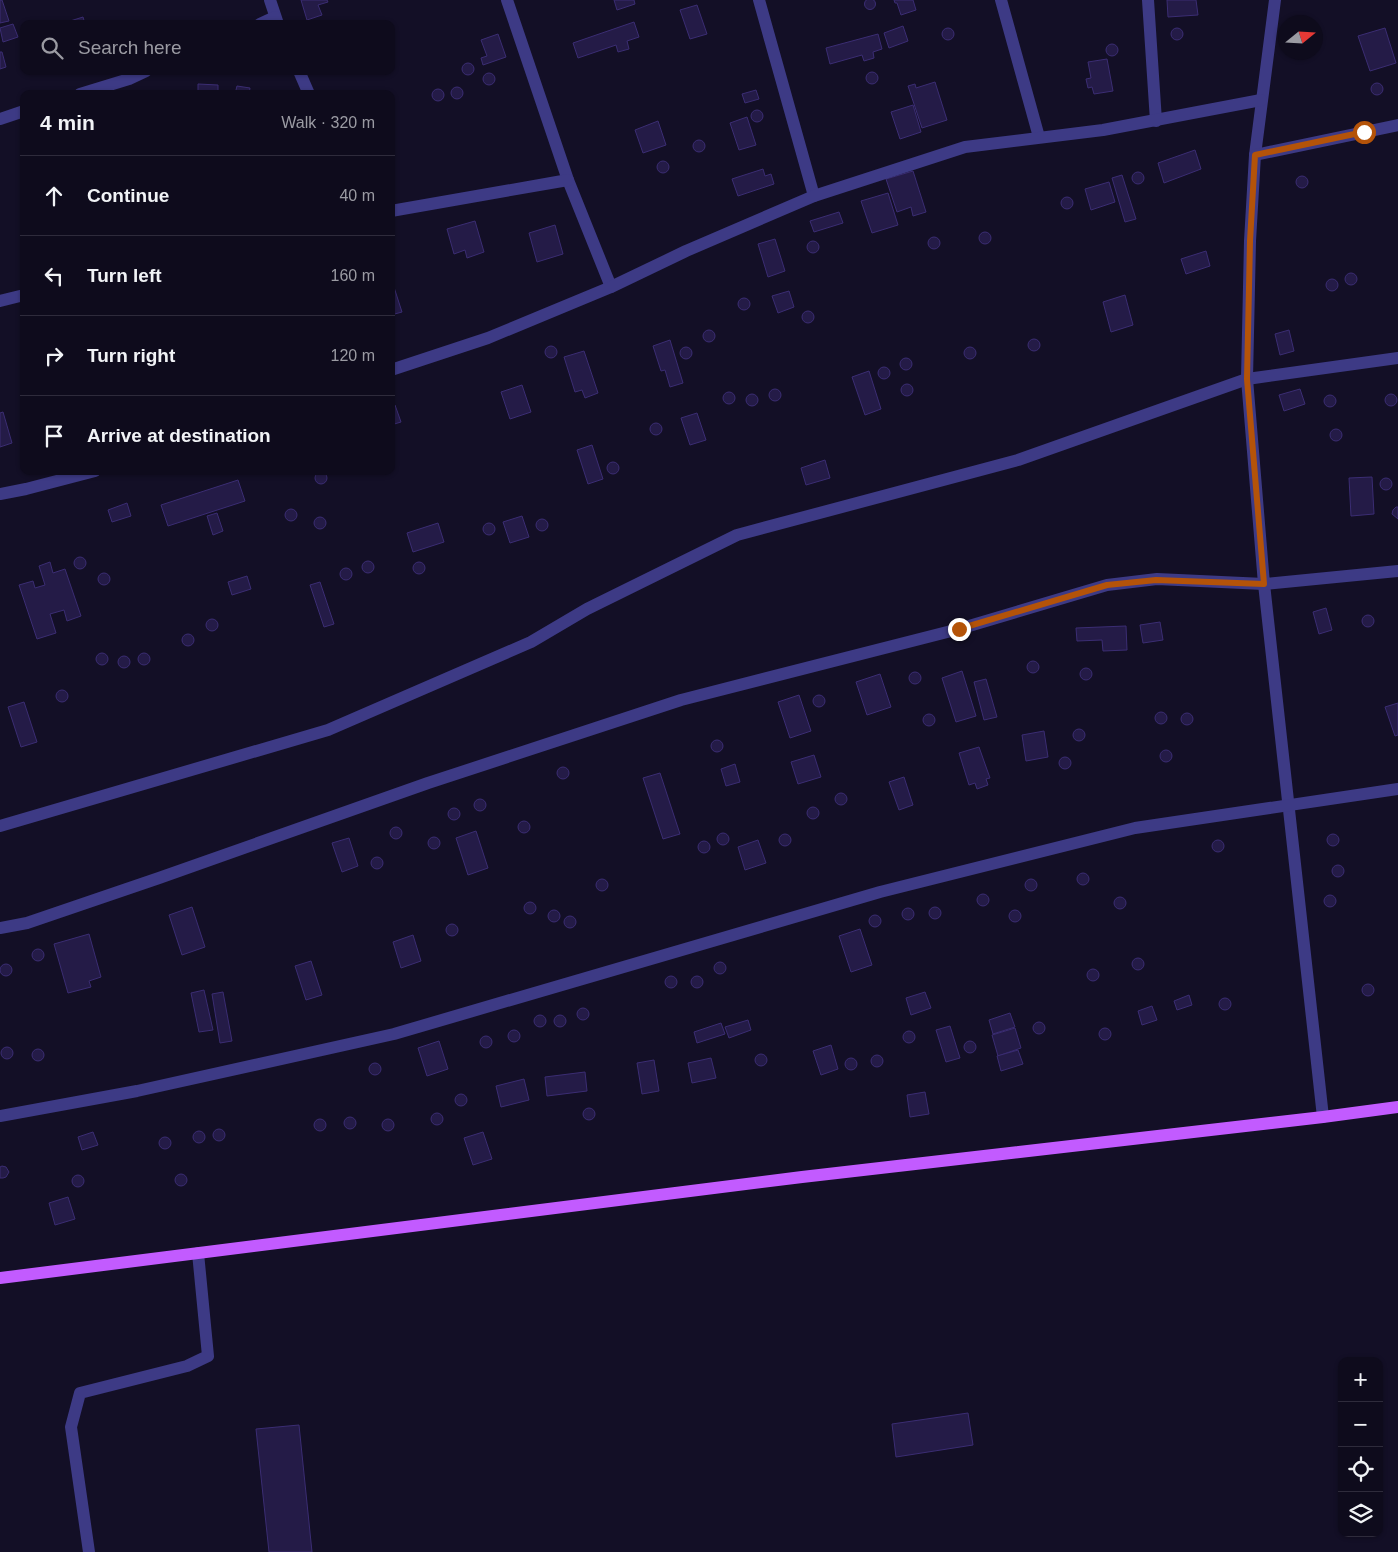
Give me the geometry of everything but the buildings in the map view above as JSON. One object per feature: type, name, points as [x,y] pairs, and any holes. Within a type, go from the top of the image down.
[{"type":"main road","points":[[0,1278],[802,1177],[1398,1107]]},
{"type":"street","points":[[270,0],[277,20]]},
{"type":"street","points":[[507,0],[568,180],[611,287]]},
{"type":"street","points":[[759,0],[814,196]]},
{"type":"street","points":[[1001,0],[1039,137]]},
{"type":"street","points":[[1148,0],[1156,121]]},
{"type":"street","points":[[1274,0],[1255,155],[1250,241],[1247,379],[1264,584],[1323,1117]]},
{"type":"street","points":[[93,90],[138,75]]},
{"type":"street","points":[[301,75],[307,90]]},
{"type":"street","points":[[395,369],[488,338],[611,287],[686,251],[814,196],[965,147],[1103,130],[1262,100]]},
{"type":"street","points":[[0,119],[20,112]]},
{"type":"street","points":[[1255,155],[1398,125]]},
{"type":"street","points":[[395,210],[568,180]]},
{"type":"street","points":[[0,301],[20,296]]},
{"type":"street","points":[[0,826],[328,730],[531,642],[587,609],[737,535],[1018,460],[1247,379],[1398,358]]},
{"type":"street","points":[[0,494],[80,475]]},
{"type":"street","points":[[0,928],[36,919],[159,878],[428,783],[680,700],[959,629],[1107,585],[1156,580],[1264,584],[1398,572]]},
{"type":"street","points":[[0,1116],[137,1091],[394,1034],[880,892],[1135,828],[1398,789]]},
{"type":"street","points":[[89,1552],[71,1427],[80,1393],[187,1366],[208,1356],[198,1253]]},
{"type":"route","points":[[959,629],[1107,585],[1156,580],[1264,584],[1247,379],[1250,241],[1255,155],[1364,132]]}]
